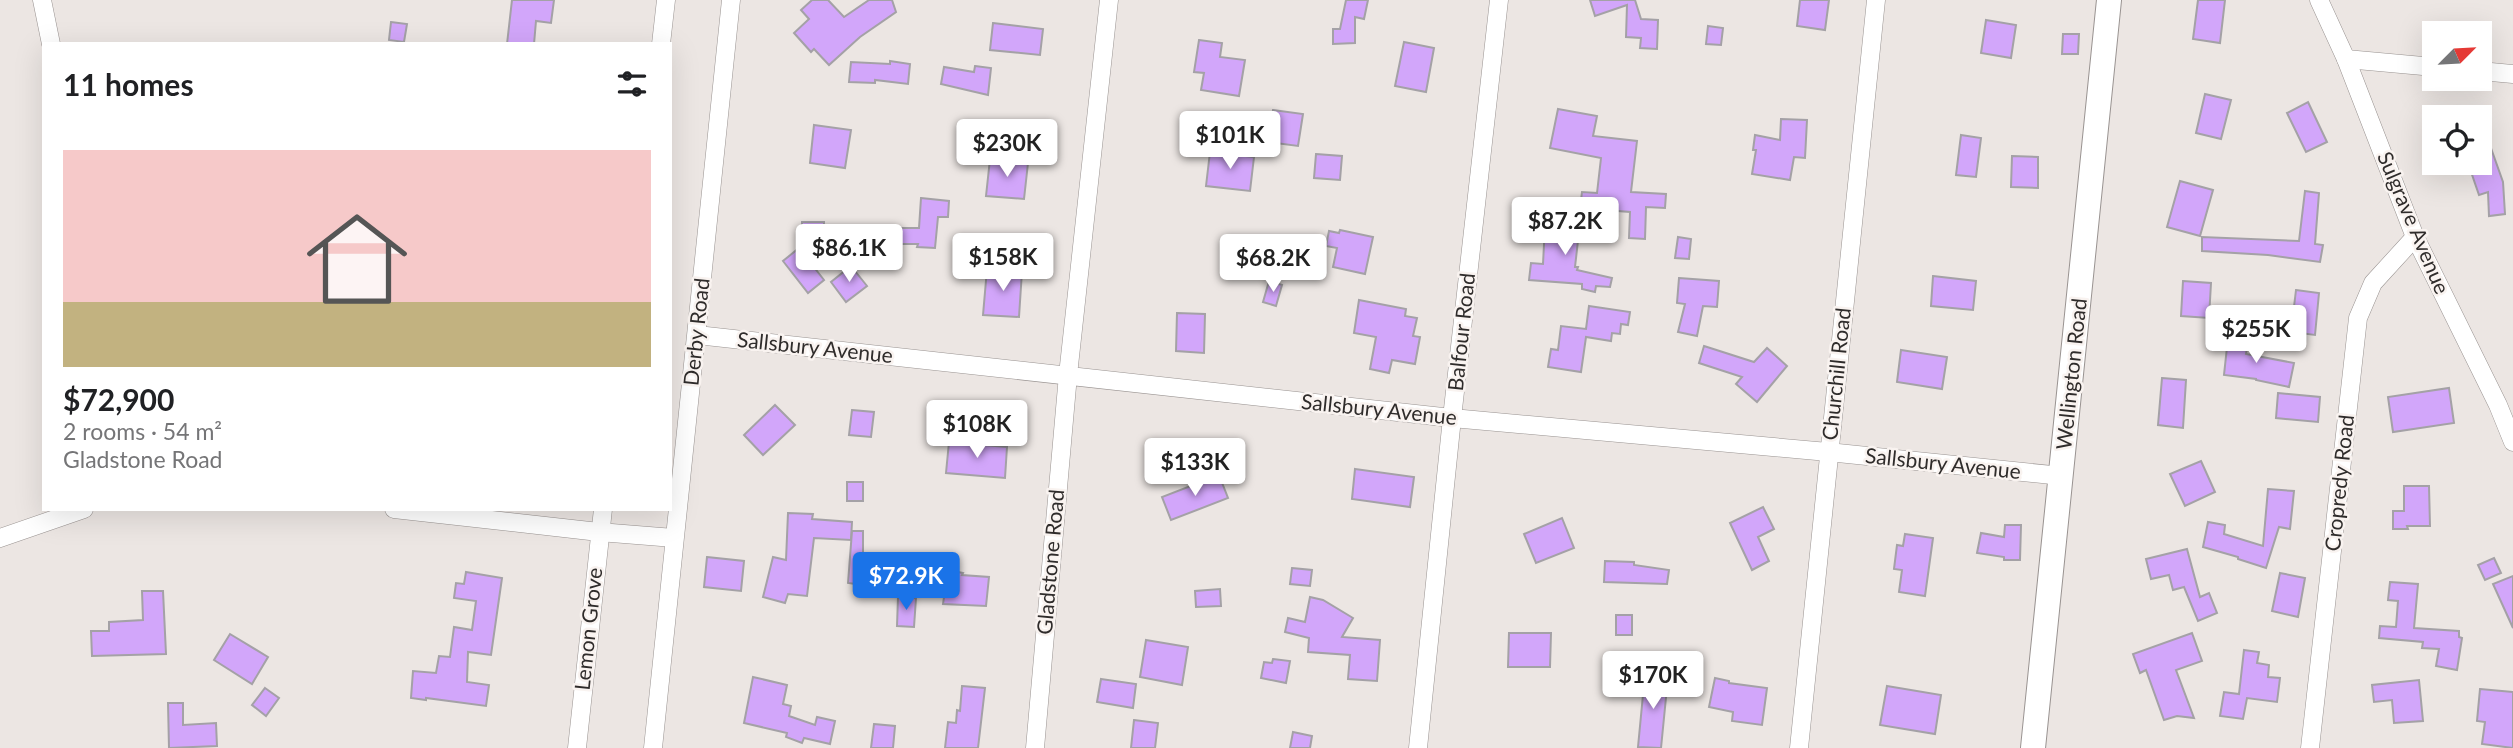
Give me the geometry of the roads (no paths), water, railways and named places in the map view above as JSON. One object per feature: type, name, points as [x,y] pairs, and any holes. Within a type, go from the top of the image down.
[{"type":"main road","name":"Wellington Road","points":[[2033,748],[2109,0]]},
{"type":"street","points":[[42,0],[51,42]]},
{"type":"street","points":[[661,42],[666,0]]},
{"type":"street","name":"Derby Road","points":[[653,748],[731,0]]},
{"type":"street","name":"Gladstone Road","points":[[1035,748],[1068,375],[1109,0]]},
{"type":"street","name":"Balfour Road","points":[[1418,748],[1499,0]]},
{"type":"street","name":"Churchill Road","points":[[1799,748],[1876,0]]},
{"type":"street","name":"Sulgrave Avenue","points":[[2319,0],[2346,59],[2415,237],[2505,404],[2513,442]]},
{"type":"street","points":[[2346,59],[2422,66]]},
{"type":"street","points":[[2492,72],[2513,74]]},
{"type":"street","name":"Cropredy Road","points":[[2310,748],[2358,318],[2373,283],[2415,237]]},
{"type":"street","name":"Sallsbury Avenue","points":[[697,335],[1452,418],[2062,476]]},
{"type":"street","points":[[0,538],[78,511]]},
{"type":"street","points":[[412,511],[674,538]]},
{"type":"street","name":"Lemon Grove","points":[[577,748],[603,511]]}]
